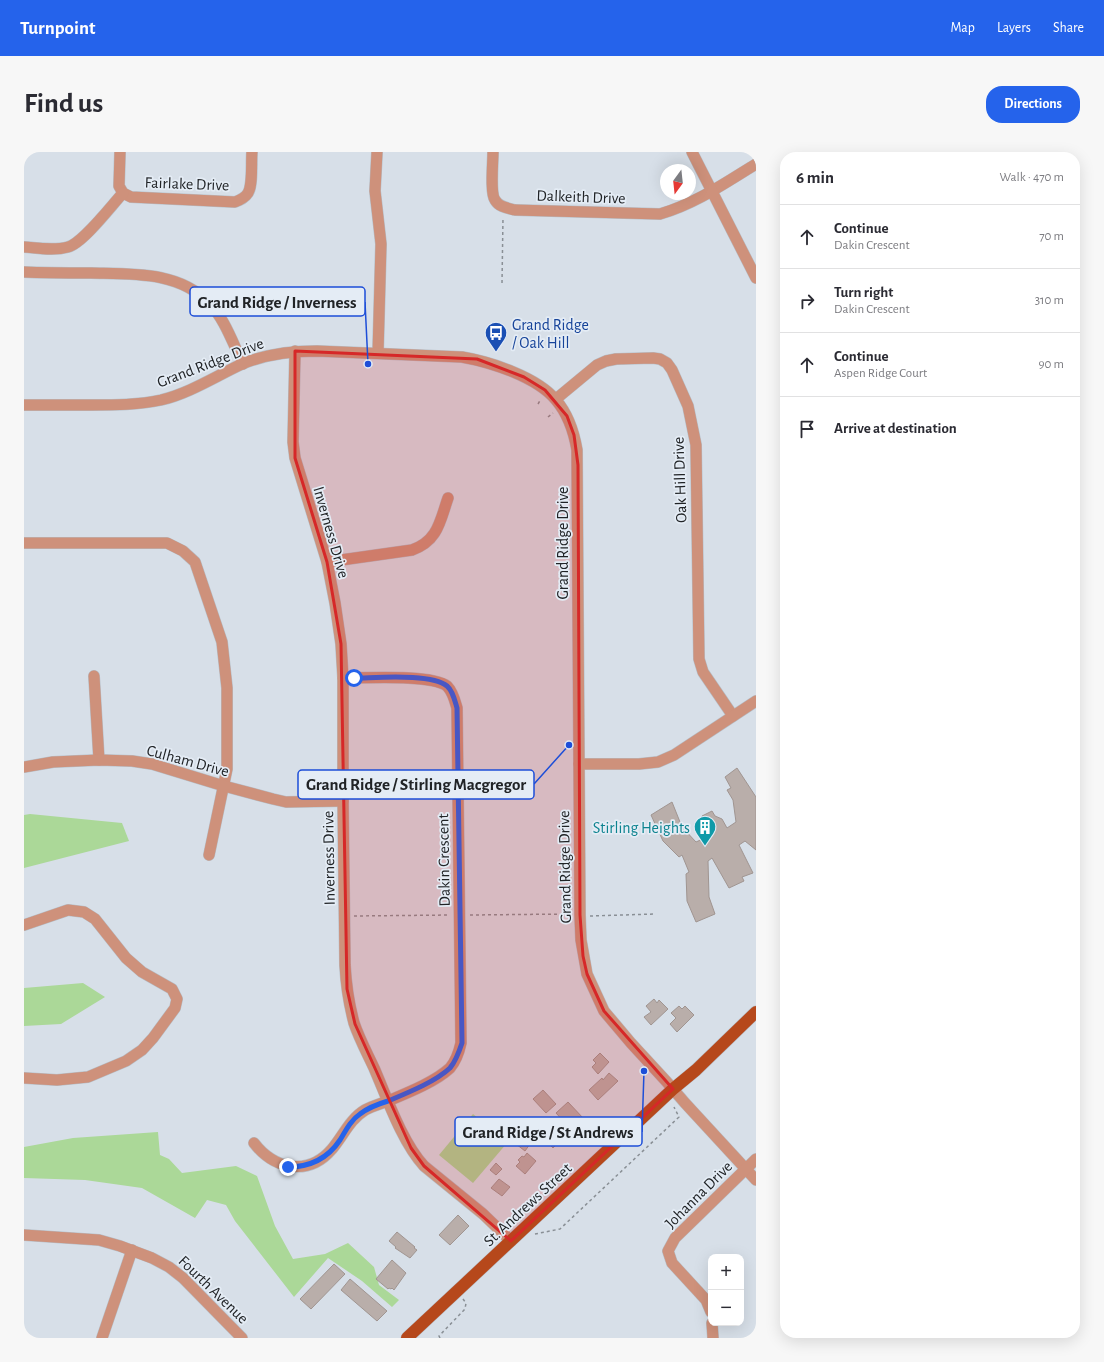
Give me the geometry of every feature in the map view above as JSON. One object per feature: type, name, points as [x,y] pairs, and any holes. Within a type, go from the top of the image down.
[{"type":"main road","name":"St. Andrews Street","points":[[407,1338],[673,1089],[696,1070],[756,1012]]},
{"type":"street","name":"Fairlake Drive","points":[[120,152],[119,186],[123,193],[131,197],[235,202],[248,194],[250,188],[252,152]]},
{"type":"street","points":[[377,152],[375,190],[381,244],[378,353]]},
{"type":"street","points":[[494,152],[493,191],[495,200],[503,208]]},
{"type":"street","points":[[692,152],[756,278]]},
{"type":"street","name":"Dalkeith Drive","points":[[503,208],[515,210],[660,214],[678,209],[713,191],[756,164]]},
{"type":"street","points":[[24,247],[56,249],[76,244],[123,193]]},
{"type":"street","points":[[24,272],[151,275],[180,283],[194,290],[209,303],[221,318],[243,364]]},
{"type":"street","name":"Grand Ridge Drive","points":[[24,405],[139,404],[184,392],[258,358],[295,351],[378,353],[477,359],[524,376],[556,399],[567,416],[574,435],[577,450],[581,934],[583,956],[587,974],[604,1011],[673,1089],[684,1104],[756,1180]]},
{"type":"street","name":"Inverness Drive","points":[[295,351],[293,442],[295,458],[299,476],[327,562],[341,644],[343,678],[344,917],[347,989],[351,1010],[355,1024],[388,1101],[417,1157],[424,1166],[484,1214],[511,1241]]},
{"type":"street","name":"Oak Hill Drive","points":[[556,399],[597,365],[611,360],[660,359],[667,363],[672,370],[688,406],[696,445],[699,660],[703,672],[733,716]]},
{"type":"street","points":[[327,562],[412,550],[422,547],[430,540],[436,531],[448,498]]},
{"type":"street","points":[[24,543],[167,543],[183,551],[195,562],[222,642],[227,688],[227,769],[209,855]]},
{"type":"street","points":[[94,676],[99,760]]},
{"type":"street","name":"Dakin Crescent","points":[[254,1143],[260,1151],[269,1158],[288,1167],[308,1165],[318,1161],[331,1151],[359,1114],[436,1078],[450,1067],[458,1056],[462,1043],[457,708],[454,697],[447,686],[434,680],[419,678],[343,678]]},
{"type":"street","points":[[579,764],[639,764],[658,762],[674,755],[756,701]]},
{"type":"street","name":"Culham Drive","points":[[24,767],[53,762],[99,760],[132,761],[152,764],[273,800],[286,802],[343,801]]},
{"type":"street","points":[[24,925],[68,910],[84,912],[95,919],[126,958],[142,972],[172,989],[177,999],[175,1008],[153,1038],[142,1050],[126,1062],[88,1077],[57,1080],[24,1078]]},
{"type":"street","name":"Johanna Drive","points":[[708,1305],[706,1300],[672,1263],[668,1251],[674,1238],[756,1159]]},
{"type":"street","name":"Fourth Avenue","points":[[24,1235],[99,1240],[152,1258],[169,1267],[201,1296],[242,1338]]},
{"type":"street","points":[[102,1338],[132,1250]]},
{"type":"street","points":[[712,1326],[713,1338]]},
{"type":"path","points":[[502,283],[503,208]]},
{"type":"path","points":[[538,404],[543,398]]},
{"type":"path","points":[[548,417],[555,411]]},
{"type":"path","points":[[467,915],[572,914]]},
{"type":"path","points":[[588,916],[654,914]]},
{"type":"path","points":[[344,917],[454,915]]},
{"type":"path","points":[[531,1234],[560,1229],[679,1117],[674,1107]]},
{"type":"path","points":[[440,1338],[439,1336],[465,1309],[466,1303],[462,1297]]},
{"type":"highlighted area","points":[[295,351],[477,359],[524,377],[545,390],[567,416],[574,435],[578,465],[580,915],[583,956],[587,974],[604,1011],[673,1089],[511,1241],[424,1166],[411,1148],[355,1024],[347,989],[341,644],[327,562],[295,458]]},
{"type":"green space","points":[[30,814],[122,823],[129,841],[24,868],[24,815]]},
{"type":"green space","points":[[83,983],[105,997],[61,1024],[24,1026],[24,988]]},
{"type":"green space","points":[[473,1114],[507,1143],[473,1183],[439,1155]]},
{"type":"green space","points":[[158,1132],[160,1155],[169,1159],[182,1173],[236,1166],[257,1176],[275,1226],[293,1259],[325,1254],[348,1243],[374,1267],[379,1285],[399,1300],[392,1307],[362,1281],[328,1258],[294,1297],[235,1221],[226,1205],[207,1200],[195,1218],[142,1188],[85,1180],[24,1178],[24,1147],[73,1138]]},
{"type":"building","name":"Stirling Heights","points":[[737,768],[756,797],[756,850],[745,841],[739,845],[753,873],[742,877],[744,881],[729,888],[712,858],[708,861],[709,897],[715,914],[696,922],[687,901],[686,874],[689,872],[682,855],[679,857],[663,841],[651,815],[672,802],[682,827],[696,842],[707,837],[703,828],[704,821],[702,816],[712,811],[715,816],[722,819],[727,828],[736,822],[733,800],[727,790],[731,788],[725,777]]},
{"type":"building","points":[[654,999],[657,1003],[659,1000],[668,1009],[651,1025],[644,1017],[651,1012],[646,1006]]},
{"type":"building","points":[[679,1006],[682,1009],[685,1006],[694,1015],[677,1032],[670,1024],[676,1018],[671,1013]]},
{"type":"building","points":[[600,1053],[609,1062],[598,1074],[592,1067],[596,1063],[593,1060]]},
{"type":"building","points":[[609,1073],[618,1081],[598,1100],[589,1090],[602,1078],[603,1080]]},
{"type":"building","points":[[543,1090],[556,1104],[546,1113],[533,1099]]},
{"type":"building","points":[[568,1102],[584,1119],[577,1125],[571,1119],[566,1124],[556,1113]]},
{"type":"building","points":[[551,1122],[559,1130],[554,1135],[560,1141],[553,1148],[537,1132],[546,1123],[548,1125]]},
{"type":"building","points":[[522,1137],[530,1144],[525,1151],[516,1144]]},
{"type":"building","points":[[527,1153],[536,1161],[525,1174],[516,1166],[520,1162],[518,1160],[522,1156],[524,1157]]},
{"type":"building","points":[[496,1163],[502,1169],[496,1175],[490,1170]]},
{"type":"building","points":[[499,1179],[510,1187],[502,1196],[491,1188]]},
{"type":"building","points":[[458,1215],[469,1226],[450,1245],[439,1235]]},
{"type":"building","points":[[397,1232],[417,1250],[410,1258],[395,1248],[396,1247],[389,1241]]},
{"type":"building","points":[[392,1260],[406,1273],[394,1290],[392,1288],[388,1289],[376,1279]]},
{"type":"building","points":[[334,1264],[345,1274],[311,1309],[300,1299]]},
{"type":"building","points":[[350,1279],[387,1311],[377,1321],[341,1290]]},
{"type":"place","name":"Grand Ridge / Oak Hill","points":[[496,352]]},
{"type":"place","name":"Grand Ridge / Inverness","points":[[368,364]]},
{"type":"place","name":"Grand Ridge / Stirling Macgregor","points":[[569,745]]},
{"type":"place","name":"Stirling Heights","points":[[705,846]]},
{"type":"place","name":"Grand Ridge / St Andrews","points":[[644,1071]]},
{"type":"route","points":[[288,1167],[308,1165],[318,1161],[331,1151],[345,1130],[359,1114],[436,1078],[450,1067],[458,1056],[462,1043],[457,708],[454,697],[447,686],[434,680],[419,678],[354,678]]}]
